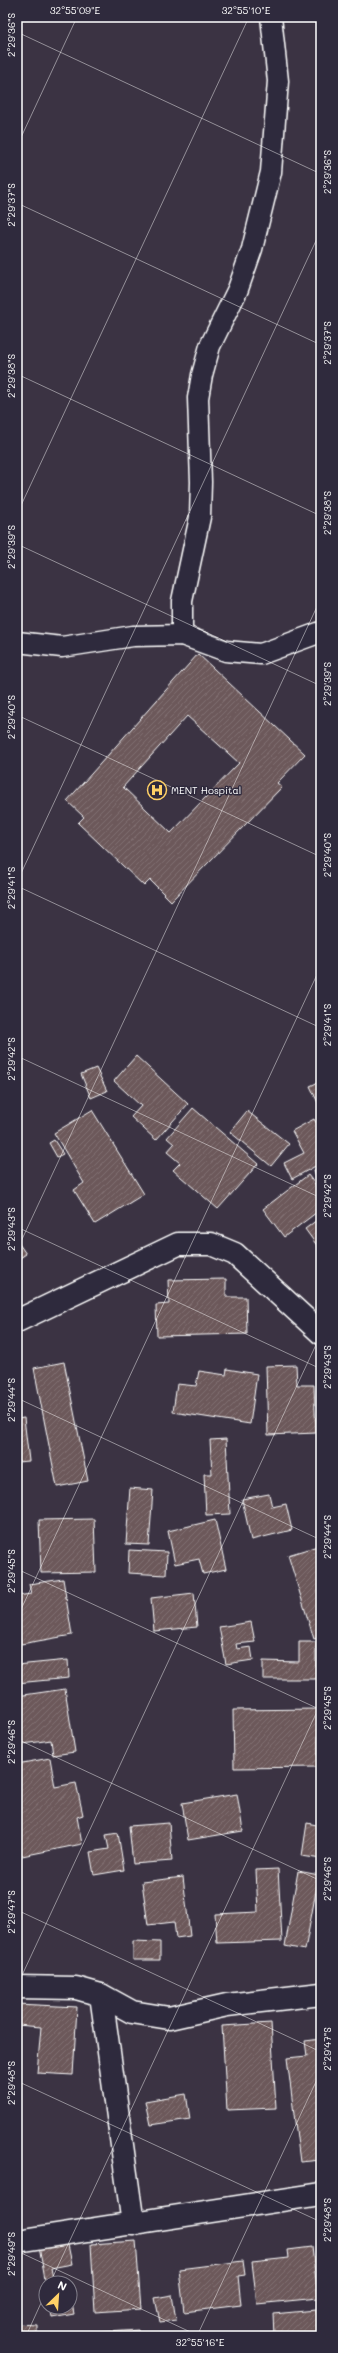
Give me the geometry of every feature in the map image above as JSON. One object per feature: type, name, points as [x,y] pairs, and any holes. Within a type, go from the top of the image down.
[{"type":"street","points":[[17,1321],[178,1244],[211,1244],[235,1254],[321,1333]]},
{"type":"street","points":[[17,1987],[76,1988],[101,1995],[132,2012],[169,2018],[227,2005],[321,1994]]},
{"type":"street","points":[[101,1995],[133,2224]]},
{"type":"street","points":[[17,2240],[133,2224],[321,2194]]},
{"type":"lane","points":[[182,635],[184,594],[200,518],[202,482],[199,390],[210,346],[238,289],[252,249],[271,172],[278,81],[271,17]]},
{"type":"lane","points":[[17,642],[62,647],[134,636],[182,635],[226,651],[261,654],[321,632]]},
{"type":"building","points":[[198,654],[305,754],[277,783],[282,787],[171,901],[150,880],[144,886],[78,823],[84,817],[67,801]],"holes":[[[187,716],[239,763],[171,833],[123,787]]]},
{"type":"building","points":[[136,1056],[188,1104],[156,1140],[131,1117],[141,1106],[114,1081]]},
{"type":"building","points":[[96,1068],[107,1091],[91,1098],[81,1074]]},
{"type":"building","points":[[321,1081],[321,1109],[310,1086]]},
{"type":"building","points":[[193,1108],[258,1164],[218,1209],[173,1170],[180,1163],[167,1152],[174,1144],[167,1138]]},
{"type":"building","points":[[92,1110],[144,1194],[95,1224],[74,1190],[84,1183],[54,1133]]},
{"type":"building","points":[[247,1111],[289,1144],[271,1166],[230,1132]]},
{"type":"building","points":[[314,1119],[321,1131],[321,1163],[292,1179],[284,1163],[304,1153],[292,1131]]},
{"type":"building","points":[[54,1140],[63,1154],[57,1157],[49,1143]]},
{"type":"building","points":[[321,1168],[321,1187],[319,1188],[314,1170]]},
{"type":"building","points":[[308,1175],[321,1192],[321,1209],[284,1237],[263,1209]]},
{"type":"building","points":[[321,1217],[321,1251],[305,1229]]},
{"type":"building","points":[[17,1241],[26,1254],[17,1260]]},
{"type":"building","points":[[226,1279],[226,1297],[246,1297],[247,1334],[157,1336],[156,1305],[169,1304],[168,1280]]},
{"type":"building","points":[[64,1362],[88,1481],[57,1487],[34,1368]]},
{"type":"building","points":[[296,1365],[297,1385],[314,1385],[316,1433],[268,1435],[266,1366]]},
{"type":"building","points":[[227,1369],[257,1374],[250,1424],[173,1412],[177,1384],[196,1386],[199,1371],[226,1375]]},
{"type":"building","points":[[24,1418],[29,1461],[17,1462],[17,1419]]},
{"type":"building","points":[[226,1439],[230,1514],[206,1515],[204,1474],[212,1474],[210,1440]]},
{"type":"building","points":[[130,1488],[153,1490],[149,1545],[126,1544]]},
{"type":"building","points":[[269,1494],[272,1507],[286,1504],[292,1530],[251,1540],[242,1499]]},
{"type":"building","points":[[94,1519],[96,1572],[41,1573],[39,1520]]},
{"type":"building","points":[[215,1520],[226,1569],[203,1574],[199,1559],[175,1564],[168,1531]]},
{"type":"building","points":[[321,1545],[321,1637],[314,1639],[288,1555]]},
{"type":"building","points":[[129,1550],[167,1552],[166,1575],[128,1573]]},
{"type":"building","points":[[63,1579],[72,1635],[21,1644],[17,1622],[17,1596],[31,1594],[29,1584]]},
{"type":"building","points":[[194,1593],[197,1627],[154,1631],[151,1598]]},
{"type":"building","points":[[251,1622],[255,1642],[236,1644],[237,1649],[251,1647],[253,1660],[226,1664],[219,1627]]},
{"type":"building","points":[[299,1642],[316,1642],[316,1679],[263,1679],[263,1661],[299,1662]]},
{"type":"building","points":[[68,1660],[69,1678],[17,1683],[17,1665]]},
{"type":"building","points":[[65,1689],[75,1752],[53,1755],[51,1740],[17,1745],[17,1696]]},
{"type":"building","points":[[318,1709],[318,1767],[234,1768],[233,1710]]},
{"type":"building","points":[[50,1758],[55,1787],[76,1783],[83,1815],[77,1817],[82,1844],[17,1857],[17,1764]]},
{"type":"building","points":[[237,1794],[243,1831],[188,1840],[182,1803]]},
{"type":"building","points":[[169,1823],[172,1861],[133,1864],[129,1826]]},
{"type":"building","points":[[307,1823],[321,1826],[321,1859],[302,1856]]},
{"type":"building","points":[[118,1833],[124,1870],[94,1875],[90,1852],[109,1849],[106,1835]]},
{"type":"building","points":[[278,1869],[282,1941],[217,1943],[215,1914],[258,1912],[256,1870]]},
{"type":"building","points":[[298,1871],[319,1875],[305,1950],[285,1946]]},
{"type":"building","points":[[183,1877],[190,1936],[176,1938],[174,1922],[148,1925],[142,1882]]},
{"type":"building","points":[[133,1941],[160,1942],[160,1960],[133,1960]]},
{"type":"building","points":[[17,2004],[77,2007],[73,2075],[37,2073],[41,2027],[17,2025]]},
{"type":"building","points":[[271,2023],[276,2108],[227,2110],[222,2026]]},
{"type":"building","points":[[321,2039],[321,2160],[300,2162],[287,2058],[307,2056],[305,2041]]},
{"type":"building","points":[[186,2094],[190,2119],[150,2125],[145,2101]]},
{"type":"building","points":[[67,2240],[72,2264],[51,2268],[52,2275],[44,2275],[39,2246]]},
{"type":"building","points":[[136,2241],[141,2309],[95,2312],[91,2244]]},
{"type":"building","points":[[312,2247],[318,2298],[257,2304],[252,2262],[289,2258],[288,2250]]},
{"type":"building","points":[[243,2261],[245,2275],[238,2276],[241,2305],[184,2312],[179,2269]]},
{"type":"building","points":[[172,2295],[176,2320],[160,2322],[155,2298]]},
{"type":"building","points":[[316,2310],[317,2318],[321,2317],[321,2336],[274,2336],[273,2314]]},
{"type":"building","points":[[51,2315],[68,2315],[52,2318]]},
{"type":"building","points":[[17,2324],[37,2325],[37,2336],[17,2336]]},
{"type":"building","points":[[138,2330],[139,2336],[62,2335]]},
{"type":"place","name":"MENT Hospital","points":[[157,790]]}]
